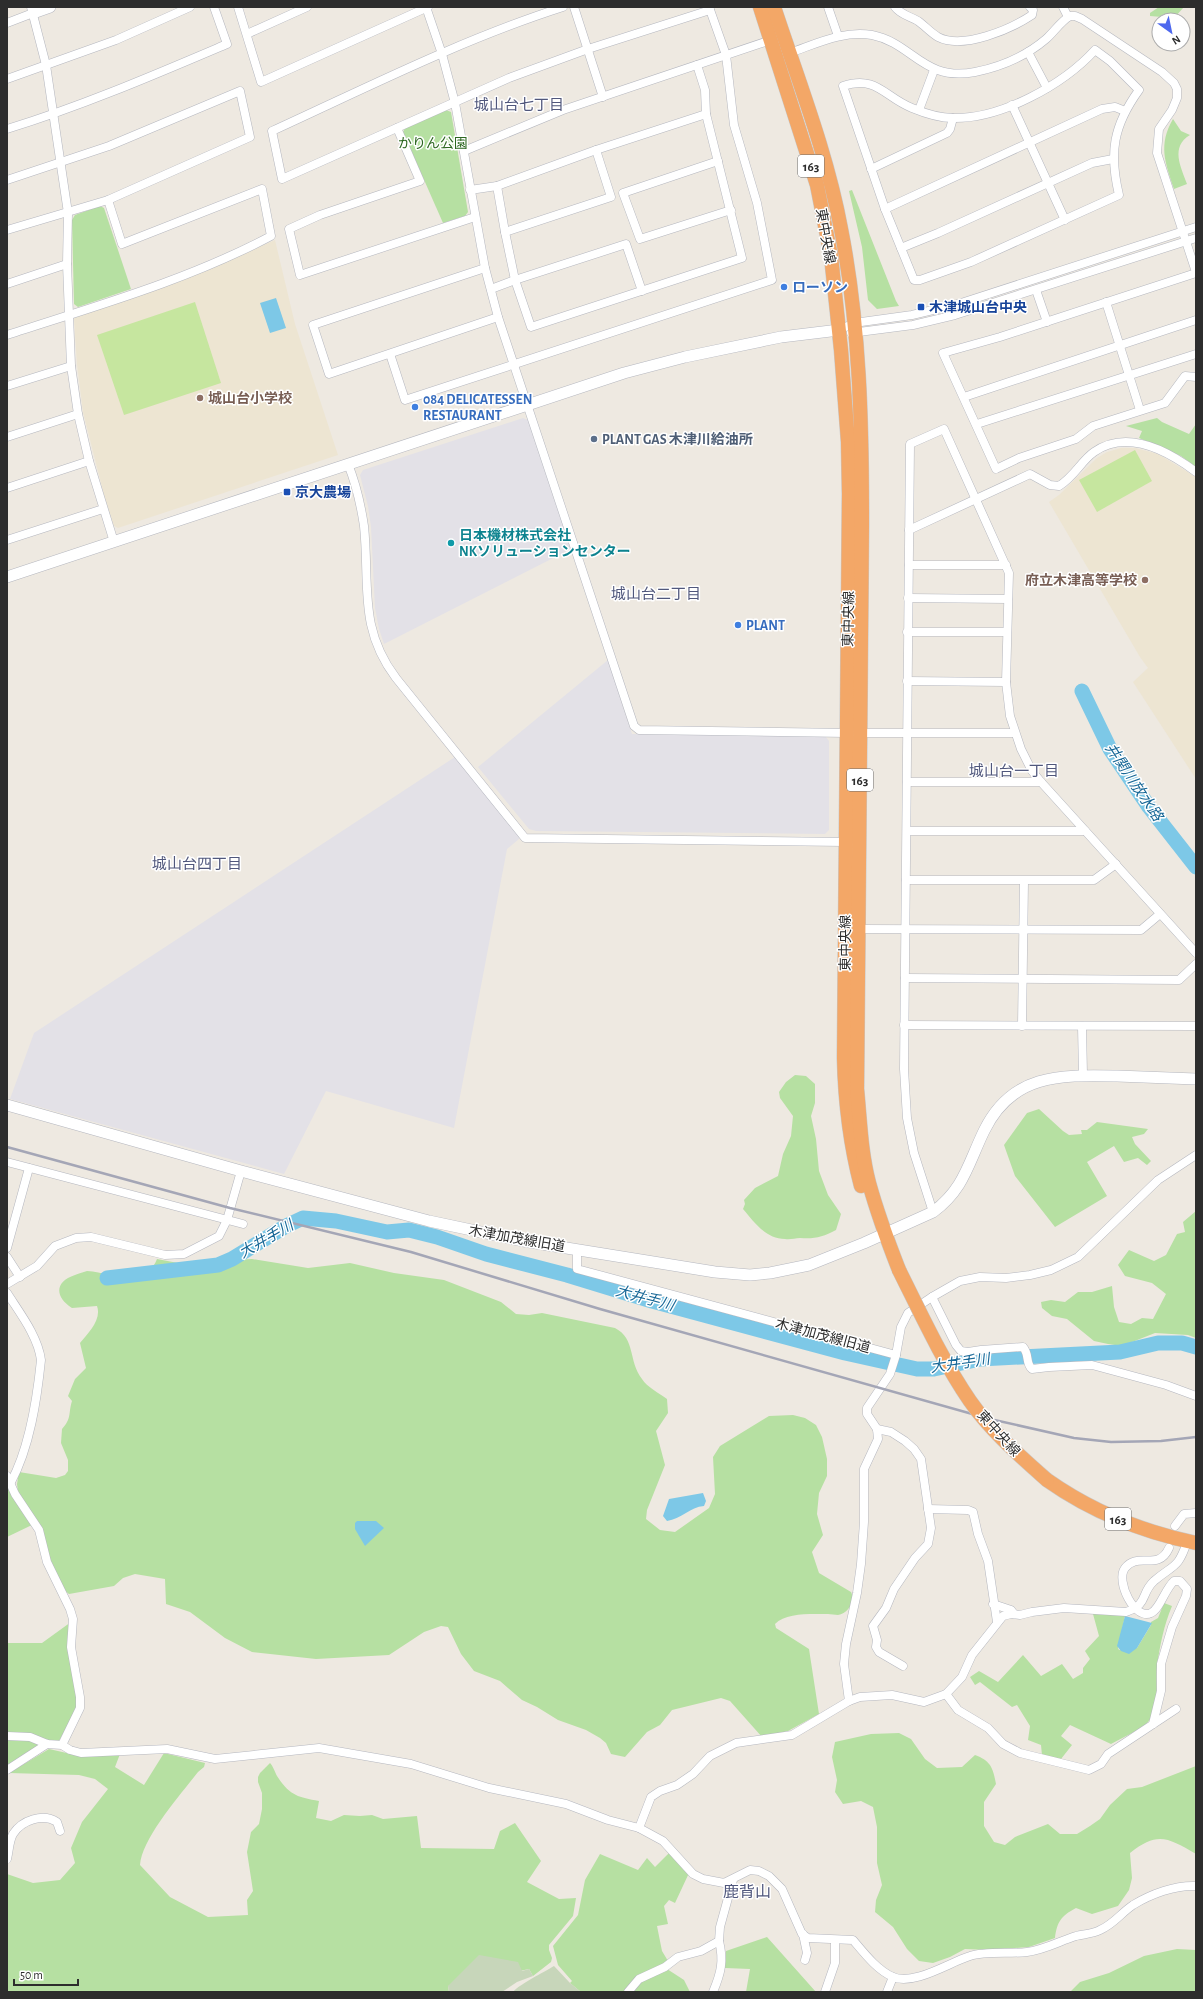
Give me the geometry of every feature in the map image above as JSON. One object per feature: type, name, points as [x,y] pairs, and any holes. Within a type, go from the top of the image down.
[{"type":"highway","name":"東中央線","points":[[760,7],[817,185],[831,256],[839,330],[848,442],[859,929],[858,1089],[860,1133],[869,1183],[881,1219],[884,1234],[900,1270],[938,1348],[971,1402],[1018,1454],[1047,1480],[1085,1504],[1106,1514],[1139,1527],[1192,1542]]},
{"type":"highway","name":"東中央線","points":[[774,7],[821,149],[838,215],[847,265],[855,328],[862,450],[854,733],[845,842],[845,1097],[855,1163],[862,1190],[873,1222],[884,1234]]},
{"type":"street","points":[[7,22],[32,10],[50,7]]},
{"type":"street","points":[[7,79],[116,40],[190,7]]},
{"type":"street","points":[[7,129],[54,115],[134,84],[227,44],[214,7]]},
{"type":"street","points":[[238,7],[261,82],[427,7],[442,54],[455,103],[485,268],[498,317],[634,726],[639,730],[854,733],[1014,733]]},
{"type":"street","points":[[247,34],[307,7]]},
{"type":"street","points":[[390,354],[405,400],[772,280],[757,203],[734,125],[726,55],[709,8],[588,49],[509,78],[282,179],[272,131],[442,54],[526,19],[563,7]]},
{"type":"street","points":[[574,7],[603,96]]},
{"type":"street","points":[[828,7],[838,36]]},
{"type":"street","points":[[895,7],[898,11],[917,21],[938,37],[961,41],[974,39],[1012,26],[1032,15],[1033,10],[1030,7]]},
{"type":"street","points":[[1063,7],[1068,17]]},
{"type":"street","points":[[32,10],[46,65],[62,163],[68,213],[67,264],[71,366],[78,414],[89,461],[114,542]]},
{"type":"street","points":[[789,53],[838,36],[864,34],[879,37],[899,46],[934,70],[956,73],[975,72],[1005,63],[1028,52],[1046,39],[1068,17],[1076,16],[1162,72],[1174,83],[1177,89],[1177,98],[1172,110],[1159,129],[1157,153],[1196,272],[1047,322],[943,353],[996,468],[1019,458],[1076,439],[1093,426],[1165,403],[1185,376],[1196,377]]},
{"type":"street","points":[[464,151],[563,110],[771,40]]},
{"type":"street","points":[[1095,50],[1110,61],[1139,90],[1125,111],[1116,134],[1113,160],[1118,196],[971,262],[916,281],[912,279],[871,169],[843,86],[860,82],[872,84],[898,101],[919,110],[953,118],[980,116],[1012,105],[1047,88],[1078,68],[1095,50]]},
{"type":"street","points":[[1028,52],[1047,88]]},
{"type":"street","points":[[497,186],[505,232],[516,280],[531,327],[742,258],[706,114],[705,90],[697,65]]},
{"type":"street","points":[[919,110],[934,70]]},
{"type":"street","points":[[7,180],[62,163],[109,146],[240,91],[250,138],[108,200],[7,230]]},
{"type":"street","points":[[1012,105],[1066,220]]},
{"type":"street","points":[[886,210],[1107,108],[1115,107],[1125,111]]},
{"type":"street","points":[[470,190],[497,186],[596,150],[706,114]]},
{"type":"street","points":[[871,169],[947,133],[950,129],[953,118]]},
{"type":"street","points":[[397,128],[420,180],[320,215],[289,229],[300,275],[475,217]]},
{"type":"street","points":[[505,232],[611,197],[596,150]]},
{"type":"street","points":[[901,248],[938,233],[1092,163],[1113,160]]},
{"type":"street","points":[[718,161],[623,193],[640,239],[731,210]]},
{"type":"street","points":[[7,334],[194,271],[248,248],[271,236],[262,189],[122,244],[108,200]]},
{"type":"street","points":[[855,328],[958,304],[1196,227]]},
{"type":"street","points":[[7,577],[618,375],[685,357],[781,337],[855,328],[913,325],[955,315],[1196,238]]},
{"type":"street","points":[[491,289],[626,244],[642,291]]},
{"type":"street","points":[[7,284],[67,264]]},
{"type":"street","points":[[485,268],[313,325],[329,374],[498,317]]},
{"type":"street","points":[[1036,290],[1047,322]]},
{"type":"street","points":[[1106,302],[1140,410]]},
{"type":"street","points":[[964,397],[1196,320]]},
{"type":"street","points":[[977,424],[1196,354]]},
{"type":"street","points":[[7,386],[71,366]]},
{"type":"street","points":[[7,437],[78,414]]},
{"type":"street","points":[[933,1212],[914,1153],[908,1118],[904,1069],[910,444],[944,429],[1009,572],[1006,682],[1010,716],[1014,733],[1026,760],[1041,782],[1196,953]]},
{"type":"street","points":[[909,530],[1030,474],[1050,485],[1059,486],[1070,479],[1093,453],[1116,442],[1131,442],[1150,447],[1163,452],[1196,472]]},
{"type":"street","points":[[7,488],[89,461]]},
{"type":"street","points":[[348,464],[360,503],[364,526],[368,616],[372,635],[380,653],[396,678],[526,838],[845,842]]},
{"type":"street","points":[[7,540],[103,509]]},
{"type":"street","points":[[909,565],[1006,565]]},
{"type":"street","points":[[908,598],[1008,599]]},
{"type":"street","points":[[907,632],[1007,632]]},
{"type":"street","points":[[908,680],[1006,682]]},
{"type":"street","points":[[907,782],[1041,782]]},
{"type":"street","points":[[907,831],[1085,831]]},
{"type":"street","points":[[906,880],[1094,880],[1116,864]]},
{"type":"street","points":[[1022,1026],[1024,881]]},
{"type":"street","points":[[859,929],[1141,930],[1160,914]]},
{"type":"street","points":[[905,978],[1179,980],[1196,964]]},
{"type":"street","points":[[904,1025],[1196,1026]]},
{"type":"street","points":[[1082,1026],[1083,1075]]},
{"type":"street","points":[[577,1249],[715,1272],[750,1274],[770,1273],[809,1266],[933,1212],[943,1204],[961,1184],[984,1130],[993,1114],[1004,1101],[1019,1090],[1040,1080],[1051,1077],[1083,1075],[1196,1079]]},
{"type":"street","name":"木津加茂線旧道","points":[[7,1105],[241,1171],[429,1221],[523,1241],[577,1249],[577,1269],[896,1355]]},
{"type":"street","points":[[849,1701],[844,1664],[846,1644],[857,1594],[861,1564],[864,1522],[864,1469],[878,1439],[877,1429],[867,1414],[867,1408],[890,1374],[896,1355],[901,1327],[908,1314],[932,1297],[960,1281],[980,1277],[1006,1278],[1030,1275],[1051,1270],[1078,1257],[1158,1180],[1196,1155]]},
{"type":"street","points":[[7,1162],[242,1224]]},
{"type":"street","points":[[7,1248],[30,1168]]},
{"type":"street","points":[[7,1284],[37,1266],[55,1246],[68,1240],[91,1237],[165,1255],[184,1254],[219,1236],[227,1220],[241,1171]]},
{"type":"street","points":[[7,1258],[20,1277]]},
{"type":"street","points":[[7,1292],[39,1349],[41,1360],[28,1435],[21,1460],[9,1479],[15,1494],[39,1530],[47,1562],[70,1609],[73,1619],[71,1647],[80,1697],[80,1708],[62,1745]]},
{"type":"street","points":[[932,1297],[956,1345],[961,1351],[968,1352],[1023,1347],[1027,1353],[1028,1366],[1032,1369],[1092,1365],[1166,1385],[1196,1396]]},
{"type":"street","points":[[877,1429],[891,1432],[905,1441],[914,1449],[921,1459],[931,1528],[928,1544],[915,1558],[894,1589],[886,1608],[873,1626],[877,1640],[876,1647],[879,1652],[903,1666]]},
{"type":"street","points":[[928,1509],[968,1510],[974,1512],[978,1534],[988,1561],[993,1604],[997,1622]]},
{"type":"street","points":[[1175,1526],[1184,1514],[1196,1513]]},
{"type":"street","points":[[639,1828],[651,1797],[660,1791],[677,1785],[692,1774],[710,1756],[736,1743],[792,1735],[849,1701],[860,1697],[892,1695],[924,1702],[946,1694],[962,1677],[972,1656],[1002,1616],[1014,1614],[1020,1615],[1064,1608],[1126,1612],[1136,1608],[1143,1601],[1147,1590],[1154,1582],[1178,1563],[1192,1542]]},
{"type":"street","points":[[1153,1724],[1161,1691],[1160,1664],[1172,1627],[1188,1589],[1180,1581],[1174,1581],[1163,1594],[1158,1607],[1153,1612],[1146,1614],[1132,1604],[1122,1583],[1122,1575],[1125,1568],[1137,1560],[1158,1560],[1166,1555],[1169,1548]]},
{"type":"street","points":[[993,1604],[1011,1610],[1014,1614]]},
{"type":"street","points":[[946,1694],[958,1710],[988,1728],[1003,1744],[1020,1753],[1089,1770],[1101,1764],[1108,1754],[1176,1708]]},
{"type":"street","points":[[7,1736],[30,1738],[47,1744],[62,1745],[70,1750],[81,1753],[167,1749],[215,1759],[319,1748],[411,1764],[489,1788],[566,1804],[608,1820],[639,1828],[663,1841],[693,1874],[714,1881],[724,1882],[733,1880],[750,1870],[758,1871],[769,1876],[782,1889],[802,1934],[806,1946],[805,1960]]},
{"type":"street","points":[[7,1770],[47,1744]]},
{"type":"street","points":[[7,1859],[13,1835],[19,1827],[30,1821],[41,1817],[50,1818],[57,1822],[60,1831]]},
{"type":"street","points":[[713,1992],[721,1973],[721,1950],[719,1941],[720,1927],[733,1880]]},
{"type":"street","points":[[802,1934],[808,1938],[853,1940],[875,1964],[893,1977],[913,1978],[955,1963],[971,1955],[1028,1952],[1078,1936],[1098,1932],[1113,1924],[1132,1906],[1156,1894],[1180,1886],[1196,1886]]},
{"type":"street","points":[[827,1991],[834,1964],[834,1940]]},
{"type":"street","points":[[628,1992],[639,1980],[665,1967],[678,1957],[701,1951],[719,1941]]},
{"type":"street","points":[[887,1992],[893,1977]]},
{"type":"shaded area","name":"城山台小学校","points":[[275,240],[295,324],[338,455],[118,528],[114,526],[104,495],[83,412],[77,364],[74,319],[76,316],[210,269]]},
{"type":"shaded area","points":[[523,418],[528,420],[571,549],[384,644],[379,629],[375,608],[371,527],[368,506],[360,475],[363,470]]},
{"type":"shaded area","name":"府立木津高等学校","points":[[1121,448],[1135,448],[1158,454],[1196,477],[1196,779],[1133,682],[1148,668],[1140,657],[1049,502],[1059,495],[1097,458],[1107,452]]},
{"type":"shaded area","points":[[608,660],[632,734],[825,736],[829,741],[829,830],[825,834],[536,831],[529,829],[478,767]]},
{"type":"shaded area","points":[[455,757],[520,836],[519,839],[507,849],[454,1128],[326,1091],[284,1174],[10,1099],[34,1033]]},
{"type":"green space","points":[[1159,7],[1184,7],[1179,12],[1152,12]]},
{"type":"green space","name":"かりん公園","points":[[446,110],[451,112],[468,212],[465,216],[443,223],[403,132],[405,128]]},
{"type":"green space","points":[[1173,119],[1181,131],[1190,135],[1180,145],[1179,151],[1180,164],[1187,184],[1174,189],[1164,154],[1164,145],[1168,128]]},
{"type":"green space","points":[[852,190],[899,306],[877,309],[868,300],[862,247],[849,191]]},
{"type":"green space","points":[[100,206],[104,208],[131,289],[78,307],[74,304],[72,220],[75,215]]},
{"type":"green space","points":[[195,302],[221,383],[124,415],[97,335]]},
{"type":"green space","points":[[1157,418],[1162,422],[1189,434],[1196,424],[1196,467],[1181,456],[1139,438],[1142,431],[1126,426]]},
{"type":"green space","points":[[1135,450],[1152,481],[1097,512],[1079,480]]},
{"type":"green space","points":[[795,1075],[806,1076],[815,1084],[815,1103],[811,1116],[816,1139],[819,1171],[828,1195],[841,1214],[836,1230],[815,1238],[787,1239],[772,1236],[761,1229],[743,1209],[745,1204],[744,1200],[755,1188],[778,1176],[783,1154],[791,1136],[793,1116],[780,1098],[779,1092],[786,1082]]},
{"type":"green space","points":[[1039,1109],[1069,1135],[1082,1134],[1081,1130],[1087,1130],[1097,1122],[1148,1129],[1144,1134],[1132,1137],[1135,1144],[1151,1161],[1147,1165],[1138,1158],[1124,1162],[1114,1146],[1087,1162],[1107,1196],[1055,1227],[1015,1176],[1004,1145],[1027,1113]]},
{"type":"green space","points":[[1196,1211],[1196,1338],[1188,1335],[1155,1333],[1122,1346],[1108,1344],[1094,1341],[1067,1319],[1052,1316],[1042,1308],[1041,1302],[1051,1300],[1065,1302],[1078,1292],[1092,1292],[1112,1286],[1114,1307],[1119,1322],[1131,1324],[1142,1318],[1153,1319],[1166,1294],[1152,1283],[1125,1276],[1118,1265],[1129,1250],[1154,1261],[1166,1255],[1177,1234],[1185,1232],[1183,1222]]},
{"type":"green space","points":[[157,1259],[178,1263],[252,1259],[308,1268],[350,1263],[394,1273],[444,1280],[501,1302],[516,1314],[529,1315],[542,1313],[615,1328],[626,1338],[635,1365],[644,1382],[667,1399],[668,1413],[656,1431],[665,1465],[647,1510],[646,1519],[660,1530],[675,1532],[709,1508],[715,1494],[713,1457],[720,1446],[769,1416],[793,1415],[805,1418],[816,1425],[822,1437],[827,1459],[827,1476],[819,1493],[817,1514],[823,1535],[812,1552],[819,1573],[851,1592],[852,1603],[848,1610],[842,1614],[808,1614],[786,1617],[775,1624],[776,1628],[809,1649],[819,1714],[788,1731],[762,1737],[730,1701],[721,1698],[672,1710],[660,1725],[647,1732],[625,1757],[611,1754],[606,1743],[600,1738],[586,1730],[558,1720],[522,1700],[500,1681],[474,1671],[461,1654],[448,1627],[441,1626],[424,1632],[389,1655],[316,1659],[252,1652],[225,1638],[190,1612],[166,1604],[165,1579],[135,1574],[123,1578],[114,1586],[69,1594],[64,1590],[18,1492],[17,1484],[19,1472],[56,1478],[65,1475],[68,1471],[68,1460],[61,1443],[62,1429],[69,1419],[72,1401],[68,1396],[75,1379],[86,1368],[80,1343],[96,1321],[98,1311],[97,1306],[72,1308],[62,1299],[59,1290],[60,1286],[68,1278],[87,1271],[98,1272],[126,1280],[140,1278],[148,1272]]},
{"type":"green space","points":[[7,1482],[34,1524],[7,1537]]},
{"type":"green space","points":[[1164,1603],[1172,1606],[1158,1658],[1155,1709],[1145,1725],[1111,1744],[1070,1725],[1061,1736],[1072,1745],[1061,1759],[1042,1755],[1041,1745],[1028,1740],[1030,1726],[1017,1705],[1012,1707],[980,1682],[975,1685],[970,1677],[979,1671],[998,1682],[1023,1655],[1041,1676],[1062,1664],[1073,1679],[1083,1673],[1083,1668],[1090,1659],[1085,1651],[1099,1636],[1093,1614],[1125,1616],[1118,1648],[1119,1650],[1137,1648],[1151,1625],[1151,1622],[1158,1618]]},
{"type":"green space","points":[[71,1622],[78,1706],[59,1741],[50,1742],[7,1734],[7,1643],[42,1643]]},
{"type":"green space","points":[[899,1733],[911,1739],[925,1759],[937,1768],[962,1767],[975,1755],[988,1763],[994,1774],[996,1784],[984,1802],[984,1826],[994,1842],[1005,1845],[1015,1837],[1048,1824],[1060,1834],[1077,1834],[1100,1819],[1110,1805],[1127,1789],[1142,1787],[1196,1766],[1196,1854],[1178,1844],[1163,1839],[1156,1839],[1148,1842],[1130,1853],[1132,1878],[1129,1890],[1118,1906],[1092,1914],[1076,1908],[1063,1917],[1057,1928],[1055,1938],[1029,1947],[988,1950],[965,1949],[950,1957],[933,1963],[919,1961],[907,1949],[893,1927],[875,1912],[876,1900],[882,1885],[877,1863],[877,1827],[873,1807],[861,1801],[843,1804],[835,1792],[837,1780],[832,1757],[835,1742],[871,1734]]},
{"type":"green space","points":[[7,1738],[30,1740],[41,1744],[7,1766]]},
{"type":"green space","points":[[49,1749],[80,1756],[120,1754],[115,1767],[144,1785],[164,1753],[205,1763],[204,1767],[198,1772],[163,1817],[142,1854],[140,1865],[170,1897],[208,1917],[248,1915],[247,1900],[253,1891],[247,1852],[251,1832],[259,1824],[262,1809],[262,1793],[258,1782],[258,1777],[270,1763],[277,1776],[290,1792],[300,1797],[319,1801],[316,1818],[331,1821],[344,1815],[372,1815],[383,1819],[417,1816],[421,1848],[494,1849],[500,1831],[515,1823],[541,1861],[527,1882],[559,1899],[576,1898],[573,1916],[549,1945],[552,1958],[551,1962],[533,1976],[529,1969],[448,1986],[449,1992],[7,1992],[7,1874],[33,1883],[60,1880],[75,1863],[71,1848],[82,1822],[108,1789],[95,1779],[79,1775],[9,1773]]},
{"type":"green space","points":[[670,1852],[689,1873],[675,1903],[669,1900],[664,1906],[668,1924],[657,1926],[662,1951],[668,1961],[625,1992],[581,1992],[570,1983],[572,1981],[558,1965],[553,1946],[578,1915],[585,1880],[600,1854],[638,1870],[647,1858],[655,1867]]},
{"type":"green space","points":[[767,1937],[816,1992],[746,1992],[750,1969],[725,1968],[726,1951]]},
{"type":"green space","points":[[1177,1949],[1196,1950],[1196,1992],[1070,1992],[1080,1982],[1109,1973],[1144,1956]]},
{"type":"green space","points":[[479,1955],[518,1962],[522,1971],[529,1969],[533,1976],[517,1982],[502,1992],[449,1992],[448,1986]]},
{"type":"green space","points":[[554,1966],[581,1992],[513,1992],[527,1982]]},
{"type":"green space","points":[[667,1969],[684,1980],[690,1992],[630,1992],[640,1981]]},
{"type":"water","points":[[276,298],[286,328],[270,333],[260,303]]},
{"type":"water","points":[[703,1493],[706,1501],[704,1506],[694,1508],[672,1520],[667,1521],[663,1516],[669,1499]]},
{"type":"water","points":[[357,1521],[376,1521],[384,1528],[365,1546],[355,1529],[355,1523]]},
{"type":"water","points":[[1125,1616],[1152,1623],[1137,1648],[1129,1654],[1121,1651],[1117,1646]]},
{"type":"waterway","name":"井関川放水路","points":[[1082,691],[1110,749],[1149,807],[1196,867]]},
{"type":"waterway","name":"大井手川","points":[[107,1278],[218,1265],[232,1259],[286,1226],[303,1218],[336,1221],[387,1232],[409,1230],[437,1237],[486,1254],[567,1275],[652,1301],[845,1353],[917,1369],[934,1369],[980,1359],[1120,1352],[1158,1343],[1182,1343],[1196,1347]]},
{"type":"railway","points":[[7,1147],[230,1208],[411,1252],[600,1309],[990,1419],[1074,1438],[1111,1442],[1161,1441],[1196,1437]]},
{"type":"place","name":"ローソン","points":[[784,287]]},
{"type":"place","name":"木津城山台中央","points":[[921,307]]},
{"type":"place","name":"城山台小学校","points":[[200,398]]},
{"type":"place","name":"084 DELICATESSEN RESTAURANT","points":[[415,407]]},
{"type":"place","name":"PLANT GAS 木津川給油所","points":[[594,439]]},
{"type":"place","name":"京大農場","points":[[287,492]]},
{"type":"place","name":"日本機材株式会社 NKソリューションセンター","points":[[451,543]]},
{"type":"place","name":"府立木津高等学校","points":[[1145,580]]},
{"type":"place","name":"PLANT","points":[[738,625]]},
{"type":"district","name":"城山台七丁目","points":[[519,105]]},
{"type":"district","name":"城山台二丁目","points":[[656,594]]},
{"type":"district","name":"城山台一丁目","points":[[1014,771]]},
{"type":"district","name":"城山台四丁目","points":[[197,864]]},
{"type":"district","name":"鹿背山","points":[[747,1891]]}]
